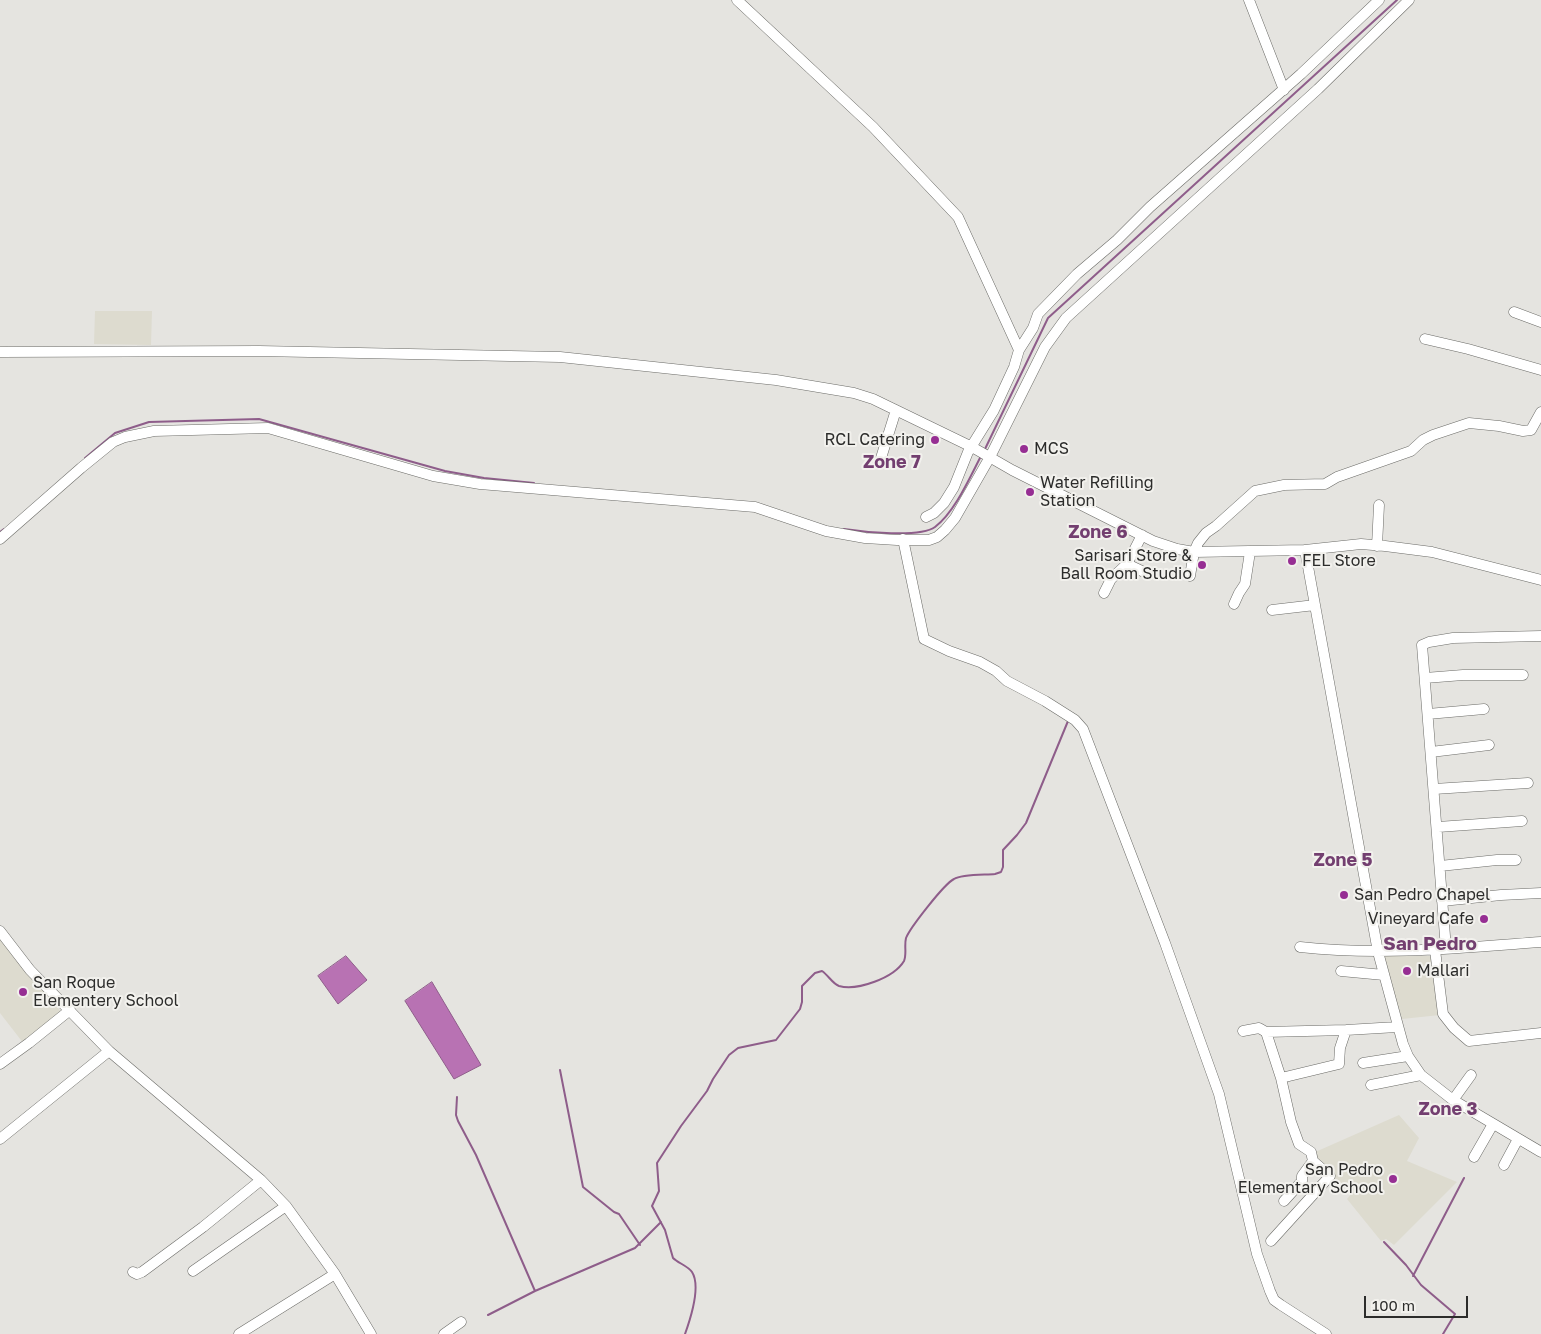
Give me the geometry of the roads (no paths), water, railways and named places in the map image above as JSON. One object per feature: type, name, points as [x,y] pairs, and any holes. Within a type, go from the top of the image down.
[{"type":"street","points":[[737,0],[873,127],[958,217],[1019,350]]},
{"type":"street","points":[[1249,0],[1284,90]]},
{"type":"street","points":[[0,539],[113,442],[125,437],[154,431],[268,428],[433,476],[490,485],[755,508],[826,531],[865,538],[929,540],[937,537],[955,518],[982,453],[994,410],[1014,367],[1019,350],[1033,328],[1038,314],[1077,274],[1117,240],[1150,207],[1284,90],[1379,0]]},
{"type":"street","points":[[926,517],[934,513],[944,503],[954,487],[982,453],[1045,347],[1066,318],[1318,89],[1409,0]]},
{"type":"street","points":[[1514,312],[1541,322]]},
{"type":"street","points":[[1424,339],[1468,349],[1541,370]]},
{"type":"street","points":[[0,352],[258,351],[560,357],[776,380],[854,393],[872,398],[1165,546],[1194,552],[1250,552],[1304,550],[1361,544],[1432,552],[1541,580]]},
{"type":"street","points":[[881,458],[896,410]]},
{"type":"street","points":[[1190,576],[1194,552],[1198,542],[1255,491],[1284,485],[1326,484],[1336,477],[1410,451],[1423,440],[1433,435],[1469,423],[1523,431],[1531,430],[1541,412]]},
{"type":"street","points":[[1377,546],[1379,505]]},
{"type":"street","points":[[1104,593],[1111,580],[1127,564],[1142,535]]},
{"type":"street","points":[[903,539],[924,639],[949,651],[980,662],[996,671],[1007,681],[1045,701],[1071,718],[1083,729],[1219,1094],[1257,1254],[1270,1291],[1274,1300],[1326,1334]]},
{"type":"street","points":[[1304,550],[1378,952],[1397,1027],[1408,1056],[1421,1075],[1454,1100],[1541,1152]]},
{"type":"street","points":[[1234,604],[1245,584],[1250,552]]},
{"type":"street","points":[[1127,564],[1146,573]]},
{"type":"street","points":[[1272,610],[1315,605]]},
{"type":"street","points":[[1446,949],[1438,827],[1422,645],[1453,638],[1541,636]]},
{"type":"street","points":[[1425,678],[1463,675],[1523,675]]},
{"type":"street","points":[[1428,714],[1484,709]]},
{"type":"street","points":[[1431,752],[1490,745]]},
{"type":"street","points":[[1434,789],[1528,783]]},
{"type":"street","points":[[1438,827],[1522,821]]},
{"type":"street","points":[[1440,866],[1516,860]]},
{"type":"street","points":[[1442,901],[1541,893]]},
{"type":"street","points":[[0,931],[30,970],[109,1051],[261,1180],[286,1206],[335,1274],[372,1334]]},
{"type":"street","points":[[1300,947],[1336,951],[1378,952],[1541,942]]},
{"type":"street","points":[[1434,950],[1443,1014],[1469,1042],[1541,1033]]},
{"type":"street","points":[[1342,971],[1384,975]]},
{"type":"street","points":[[0,1064],[70,1010]]},
{"type":"street","points":[[1243,1030],[1259,1028],[1266,1032],[1397,1027]]},
{"type":"street","points":[[1281,1078],[1339,1064],[1340,1048],[1346,1030]]},
{"type":"street","points":[[1266,1032],[1299,1144],[1311,1152],[1313,1161],[1330,1176],[1271,1241]]},
{"type":"street","points":[[0,1139],[109,1051]]},
{"type":"street","points":[[1362,1063],[1408,1056]]},
{"type":"street","points":[[1371,1085],[1421,1075]]},
{"type":"street","points":[[1454,1100],[1471,1075]]},
{"type":"street","points":[[1474,1156],[1493,1124]]},
{"type":"street","points":[[1504,1165],[1518,1139]]},
{"type":"street","points":[[1284,1201],[1302,1182],[1302,1176],[1313,1161]]},
{"type":"street","points":[[133,1272],[137,1274],[142,1272],[203,1227],[261,1180]]},
{"type":"street","points":[[193,1271],[286,1206]]},
{"type":"street","points":[[239,1334],[335,1274]]},
{"type":"street","points":[[444,1334],[461,1322]]},
{"type":"waterway","points":[[985,449],[1048,318],[1397,0]]},
{"type":"waterway","points":[[85,458],[115,433],[149,422],[259,419],[445,471],[484,478],[534,483]]},
{"type":"waterway","points":[[844,529],[877,533],[905,533],[928,530],[935,527],[949,513],[981,456]]},
{"type":"waterway","points":[[0,532],[4,529]]},
{"type":"waterway","points":[[685,1334],[694,1303],[694,1278],[690,1270],[673,1258],[665,1230],[652,1206],[659,1191],[657,1163],[707,1091],[729,1055],[738,1048],[776,1040],[800,1009],[802,986],[815,973],[822,971],[837,985],[847,987],[865,985],[884,978],[904,961],[906,938],[928,907],[949,883],[962,876],[1001,872],[1003,867],[1003,850],[1026,823],[1068,721]]},
{"type":"waterway","points":[[560,1070],[583,1187],[619,1214],[640,1245]]},
{"type":"waterway","points":[[457,1097],[456,1115],[458,1121],[476,1155],[535,1291]]},
{"type":"waterway","points":[[1413,1276],[1464,1178]]},
{"type":"waterway","points":[[488,1315],[535,1291],[635,1248],[661,1222]]},
{"type":"waterway","points":[[1384,1242],[1406,1265],[1421,1285],[1455,1314],[1443,1334]]},
{"type":"place","name":"RCL Catering","points":[[935,440]]},
{"type":"place","name":"MCS","points":[[1024,449]]},
{"type":"place","name":"Water Refilling Station","points":[[1030,492]]},
{"type":"place","name":"FEL Store","points":[[1292,561]]},
{"type":"place","name":"Sarisari Store & Ball Room Studio","points":[[1202,565]]},
{"type":"place","name":"San Pedro Chapel","points":[[1344,895]]},
{"type":"place","name":"Vineyard Cafe","points":[[1484,919]]},
{"type":"place","name":"Mallari","points":[[1407,971]]},
{"type":"place","name":"San Roque Elementery School","points":[[23,992]]},
{"type":"place","name":"San Pedro Elementary School","points":[[1393,1179]]},
{"type":"district","name":"Zone 7","points":[[892,462]]},
{"type":"district","name":"Zone 6","points":[[1098,532]]},
{"type":"district","name":"Zone 5","points":[[1343,860]]},
{"type":"district","name":"San Pedro","points":[[1430,944]]},
{"type":"district","name":"Zone 3","points":[[1448,1109]]}]
